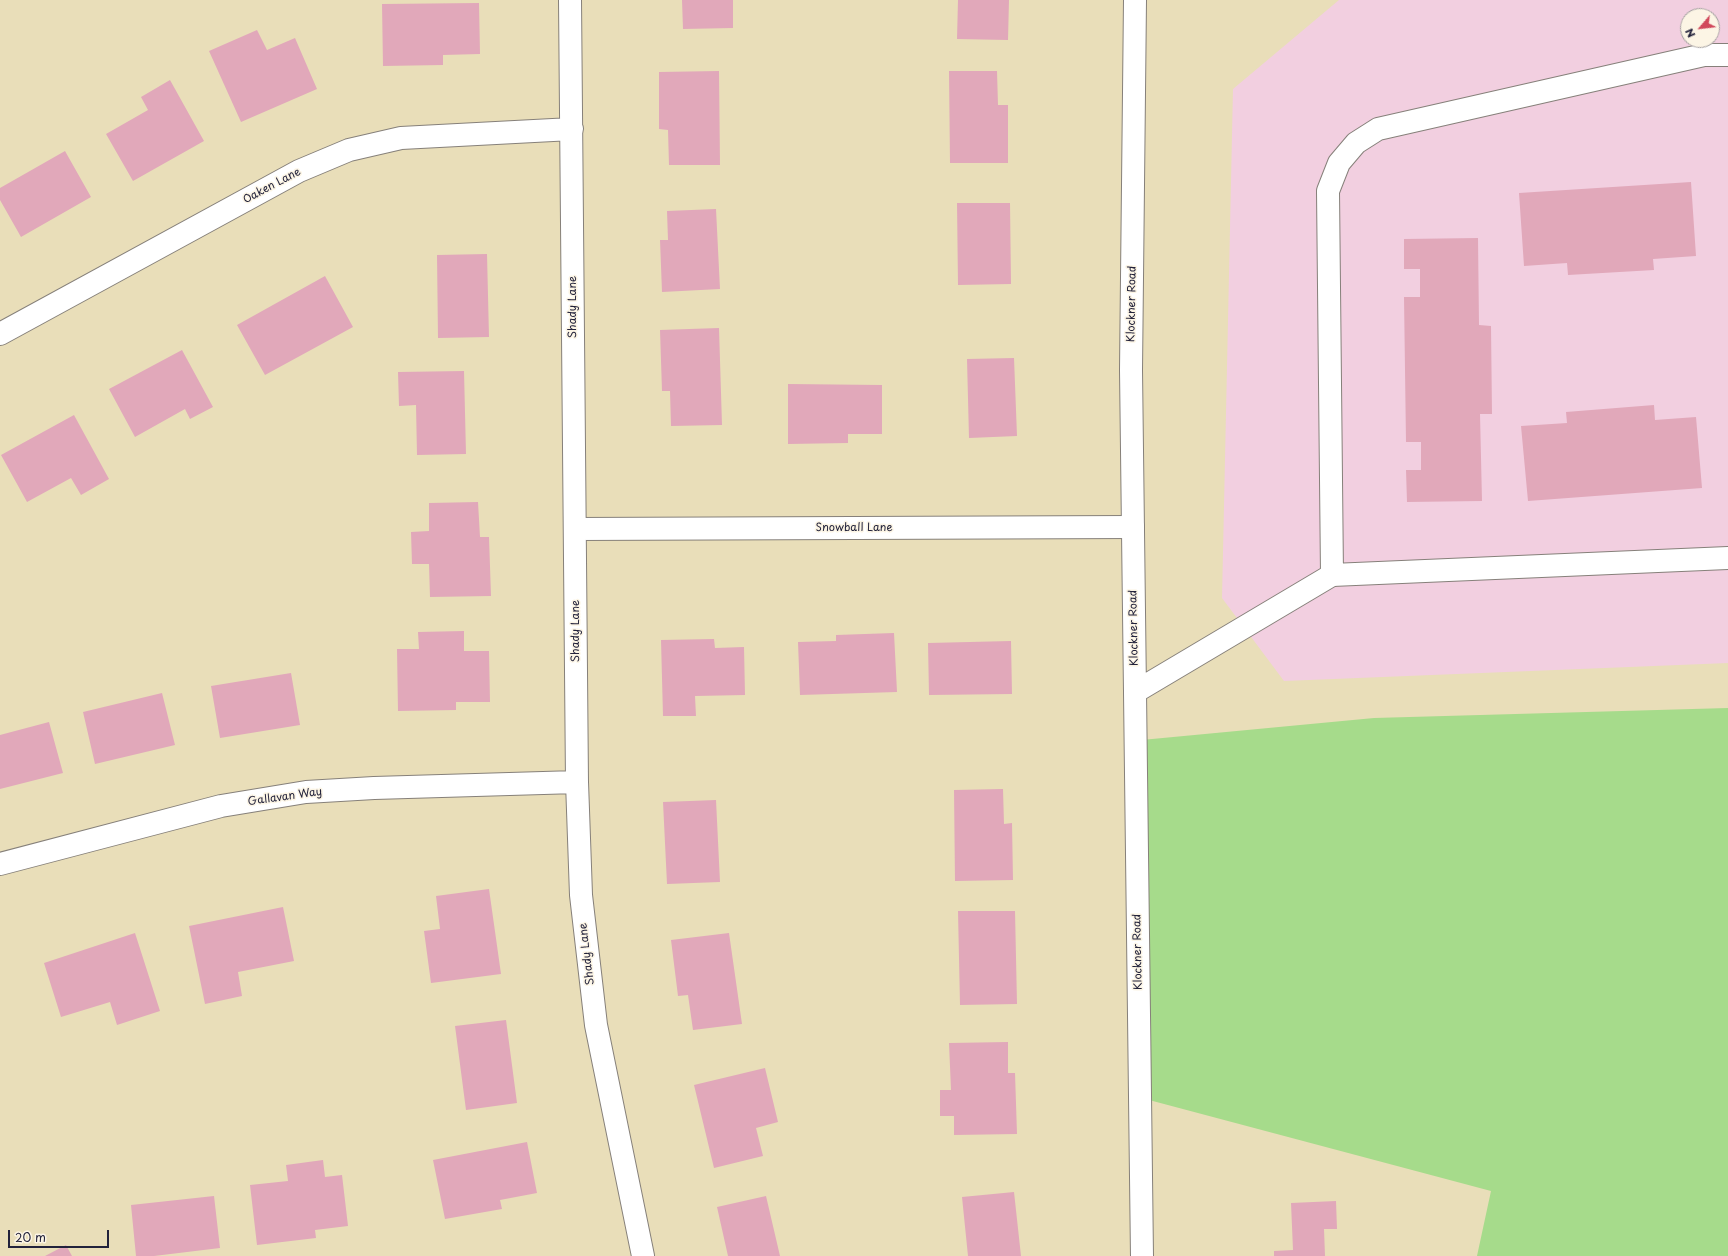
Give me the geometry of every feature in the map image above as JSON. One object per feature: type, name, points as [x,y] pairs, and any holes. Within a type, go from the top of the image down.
[{"type":"street","name":"Shady Lane","points":[[570,0],[577,782],[580,895],[596,1025],[643,1256]]},
{"type":"street","name":"Klockner Road","points":[[1135,0],[1131,370],[1142,1256]]},
{"type":"street","points":[[1332,575],[1328,191],[1339,163],[1356,143],[1378,130],[1704,55],[1728,56]]},
{"type":"street","name":"Oaken Lane","points":[[0,334],[299,171],[349,150],[401,138],[572,129]]},
{"type":"street","name":"Snowball Lane","points":[[575,529],[1133,527]]},
{"type":"street","points":[[1135,692],[1332,575],[1728,558]]},
{"type":"street","name":"Gallavan Way","points":[[0,864],[221,806],[306,792],[374,788],[577,782]]},
{"type":"shaded area","points":[[1339,0],[1728,0],[1728,663],[1284,681],[1222,598],[1233,89]]},
{"type":"green space","points":[[1728,708],[1728,1256],[1477,1256],[1491,1191],[1134,1096],[1131,741],[1374,718]]},
{"type":"building","points":[[682,0],[733,0],[733,28],[683,29]]},
{"type":"building","points":[[958,0],[1009,0],[1008,40],[957,39]]},
{"type":"building","points":[[479,3],[480,54],[443,55],[443,65],[383,66],[382,4]]},
{"type":"building","points":[[257,30],[267,50],[295,38],[317,89],[241,122],[209,51]]},
{"type":"building","points":[[719,71],[720,165],[669,165],[668,130],[659,129],[659,72]]},
{"type":"building","points":[[949,71],[997,71],[998,105],[1008,105],[1008,163],[950,163]]},
{"type":"building","points":[[170,80],[204,141],[133,181],[106,134],[148,110],[141,97]]},
{"type":"building","points":[[65,151],[91,197],[21,237],[0,200],[0,188]]},
{"type":"building","points":[[1691,182],[1696,256],[1653,259],[1654,270],[1568,275],[1567,263],[1524,266],[1519,193]]},
{"type":"building","points":[[957,203],[1010,203],[1011,284],[958,285]]},
{"type":"building","points":[[716,209],[720,289],[662,292],[660,240],[668,240],[667,211]]},
{"type":"building","points":[[1478,238],[1479,325],[1491,326],[1492,414],[1480,414],[1482,501],[1407,502],[1406,470],[1421,470],[1421,442],[1406,442],[1404,297],[1420,297],[1420,269],[1404,269],[1404,239]]},
{"type":"building","points":[[487,254],[489,337],[438,338],[437,255]]},
{"type":"building","points":[[325,276],[353,327],[265,375],[237,325]]},
{"type":"building","points":[[719,328],[722,425],[671,426],[670,391],[662,391],[660,330]]},
{"type":"building","points":[[182,350],[213,407],[190,419],[185,409],[135,437],[109,389]]},
{"type":"building","points":[[1014,358],[1017,436],[969,438],[967,359]]},
{"type":"building","points":[[464,371],[466,454],[417,455],[416,405],[399,406],[398,372]]},
{"type":"building","points":[[788,384],[882,385],[882,434],[848,434],[848,443],[788,444]]},
{"type":"building","points":[[1654,405],[1655,420],[1696,417],[1702,488],[1528,501],[1521,426],[1567,423],[1566,412]]},
{"type":"building","points":[[74,415],[109,479],[81,495],[71,478],[27,502],[1,455]]},
{"type":"building","points":[[478,502],[480,537],[489,537],[491,596],[430,597],[429,564],[412,564],[411,532],[429,531],[429,503]]},
{"type":"building","points":[[464,631],[464,651],[489,651],[490,702],[456,702],[456,710],[398,711],[397,649],[419,649],[418,632]]},
{"type":"building","points":[[894,633],[897,692],[800,695],[798,642],[836,641],[836,635]]},
{"type":"building","points":[[714,639],[715,648],[744,647],[745,695],[695,696],[696,716],[663,716],[661,640]]},
{"type":"building","points":[[1011,641],[1012,694],[929,695],[928,643]]},
{"type":"building","points":[[291,673],[300,725],[220,738],[211,686]]},
{"type":"building","points":[[162,693],[175,745],[95,764],[83,712]]},
{"type":"building","points":[[49,722],[63,773],[0,789],[0,735]]},
{"type":"building","points":[[1003,789],[1004,824],[1012,823],[1013,880],[955,881],[954,790]]},
{"type":"building","points":[[716,800],[720,882],[667,884],[663,802]]},
{"type":"building","points":[[489,889],[501,974],[431,983],[424,931],[440,929],[436,896]]},
{"type":"building","points":[[283,907],[294,961],[238,972],[242,996],[205,1004],[189,926]]},
{"type":"building","points":[[958,911],[1015,911],[1017,1004],[960,1005]]},
{"type":"building","points":[[135,933],[160,1011],[117,1025],[110,1002],[61,1017],[44,963]]},
{"type":"building","points":[[729,933],[742,1024],[693,1030],[688,995],[678,996],[671,940]]},
{"type":"building","points":[[506,1020],[517,1103],[466,1110],[455,1026]]},
{"type":"building","points":[[1008,1042],[1008,1073],[1015,1073],[1017,1134],[954,1135],[954,1116],[940,1116],[940,1090],[951,1090],[949,1043]]},
{"type":"building","points":[[765,1068],[778,1122],[756,1128],[763,1156],[714,1168],[694,1085]]},
{"type":"building","points":[[527,1142],[537,1193],[500,1200],[502,1209],[445,1219],[433,1160]]},
{"type":"building","points":[[323,1160],[325,1177],[342,1175],[348,1226],[315,1230],[316,1238],[257,1245],[250,1185],[288,1181],[286,1165]]},
{"type":"building","points":[[1014,1192],[1021,1256],[968,1256],[962,1197]]},
{"type":"building","points":[[214,1196],[220,1248],[154,1256],[136,1256],[131,1205]]},
{"type":"building","points":[[766,1196],[780,1256],[728,1256],[717,1207]]},
{"type":"building","points":[[1336,1201],[1337,1229],[1324,1229],[1325,1256],[1274,1256],[1274,1251],[1293,1250],[1291,1203]]},
{"type":"building","points":[[66,1245],[72,1256],[45,1256]]}]
